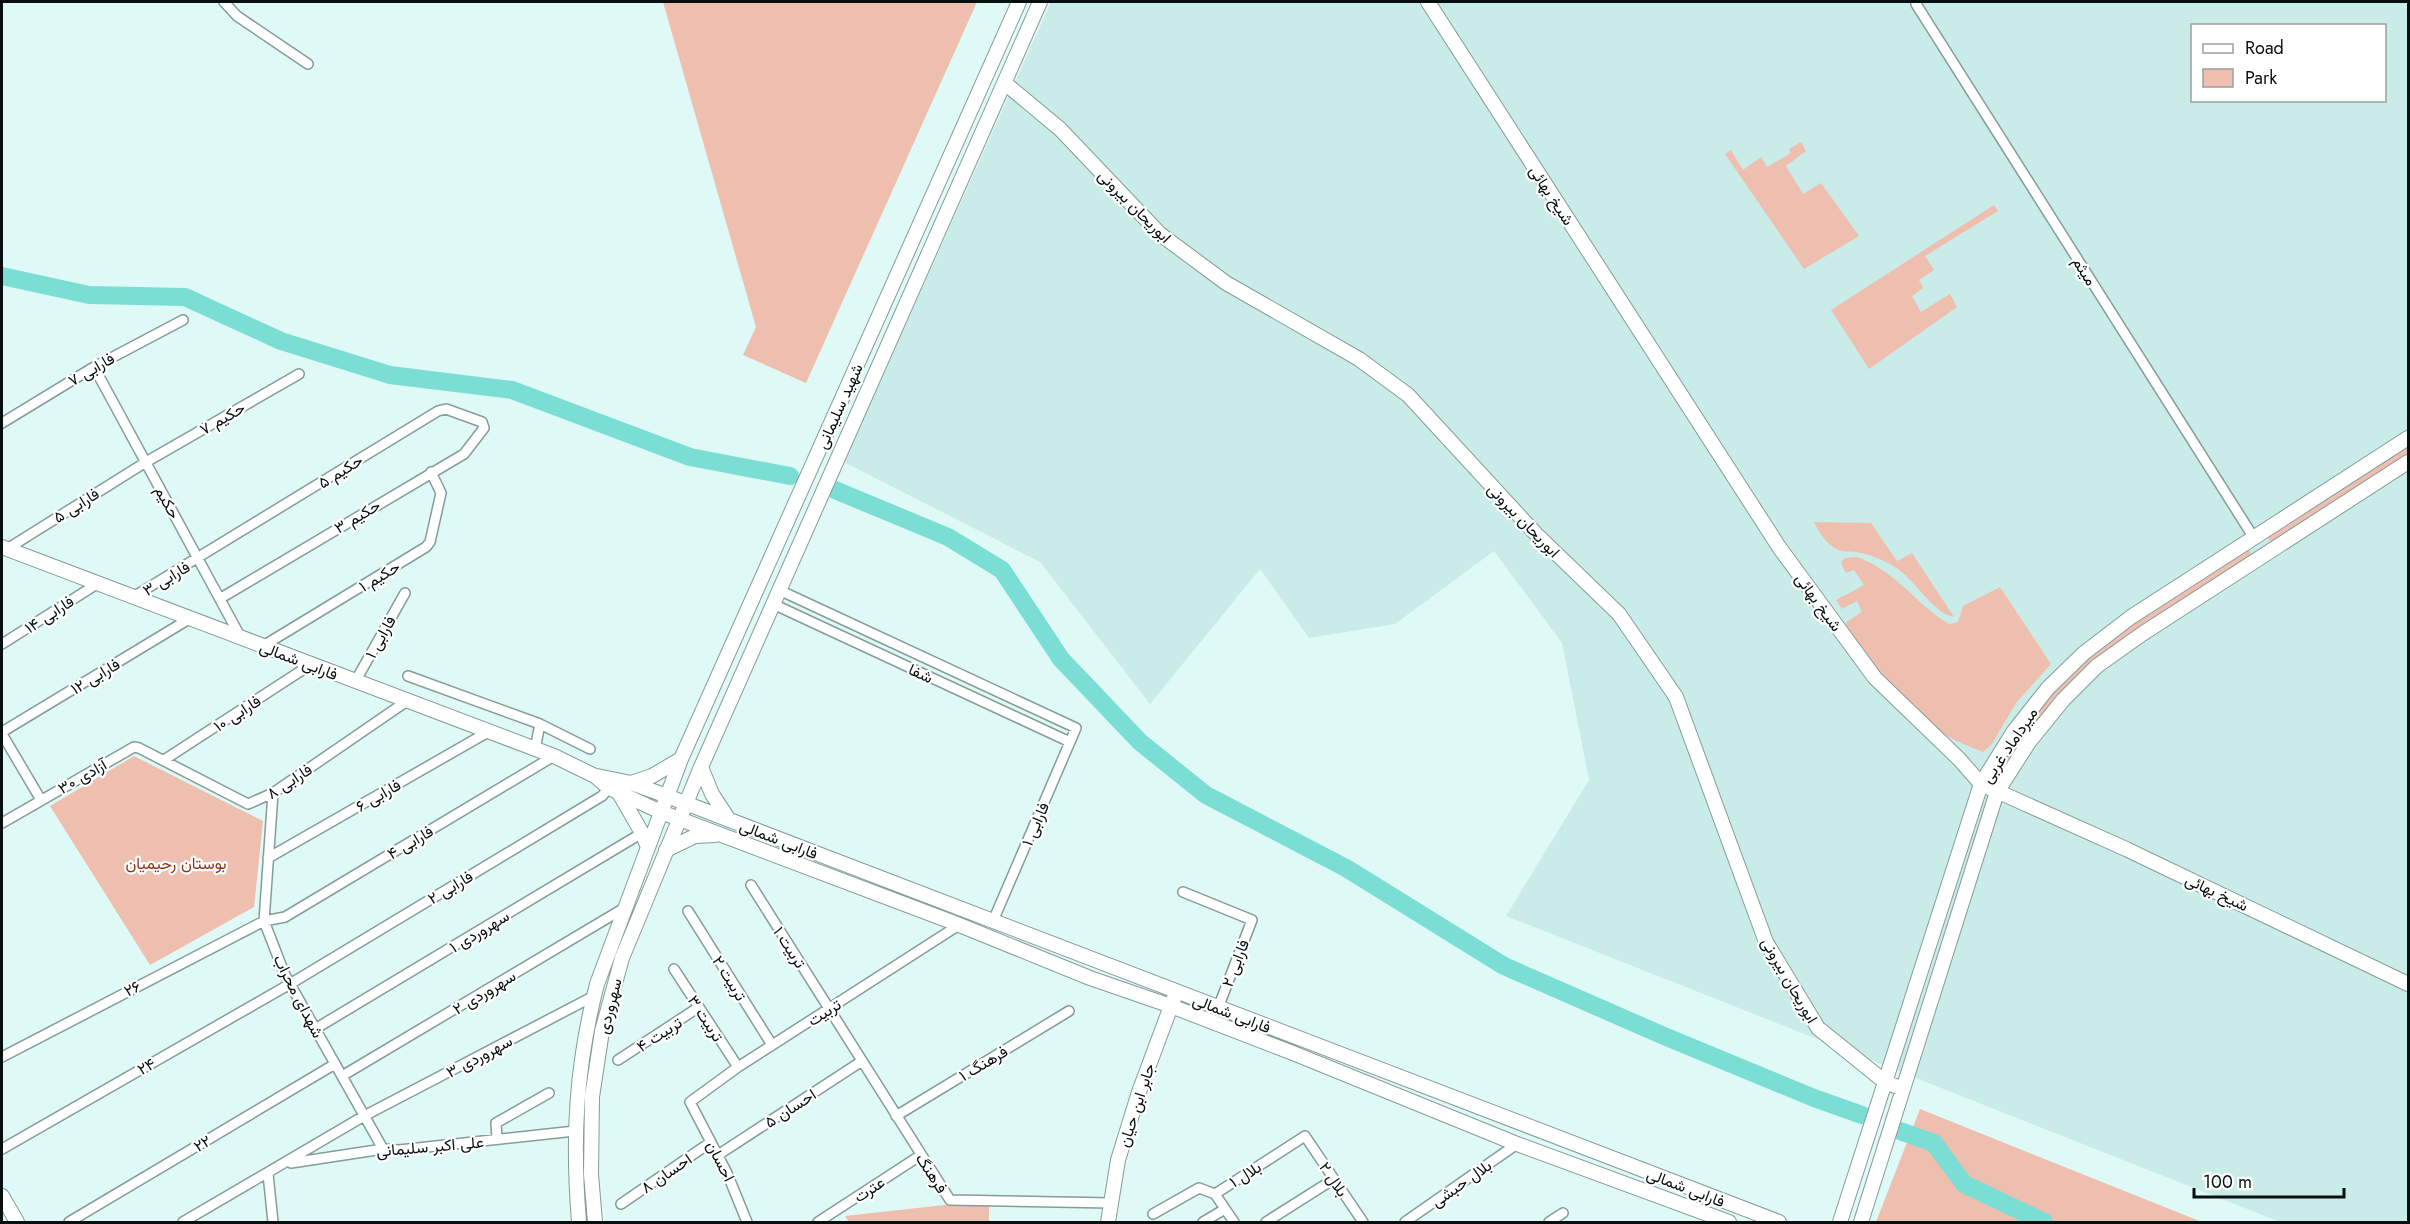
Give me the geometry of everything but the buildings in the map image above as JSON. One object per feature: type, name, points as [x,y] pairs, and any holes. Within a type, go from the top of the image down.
[{"type":"street","points":[[224,2],[237,16],[308,64]]},
{"type":"street","name":"شهید سلیمانی","points":[[661,812],[681,759],[1019,2]]},
{"type":"street","name":"شهید سلیمانی","points":[[686,803],[1006,84],[1040,2]]},
{"type":"street","name":"شیخ بهائی","points":[[1428,2],[1779,547],[1875,678],[1959,759],[1981,784],[2126,849],[2409,984]]},
{"type":"street","name":"میثم","points":[[1916,4],[2254,538]]},
{"type":"street","name":"ابوریحان بیرونی","points":[[1006,84],[1060,129],[1160,234],[1226,283],[1359,358],[1408,394],[1536,534],[1619,614],[1676,697],[1766,942],[1818,1028],[1884,1082],[1903,1089]]},
{"type":"street","name":"فارابی ۷","points":[[2,423],[94,367],[183,320]]},
{"type":"street","name":"حکیم","points":[[94,367],[200,558],[241,638]]},
{"type":"street","name":"حکیم ۷","points":[[146,462],[299,374]]},
{"type":"street","name":"حکیم ۵","points":[[200,558],[438,411],[446,409],[482,422],[484,425]]},
{"type":"street","name":"حکیم ۳","points":[[221,598],[464,454],[484,425]]},
{"type":"street","name":"میرداماد غربی","points":[[1840,1222],[1981,784],[2014,731],[2048,688],[2084,653],[2131,617],[2409,438]]},
{"type":"street","name":"فارابی ۵","points":[[4,548],[146,462]]},
{"type":"street","name":"میرداماد غربی","points":[[1861,1222],[1997,792],[2029,742],[2063,700],[2097,666],[2142,634],[2409,462]]},
{"type":"street","name":"حکیم ۱","points":[[263,646],[426,547],[430,542],[441,493],[431,472]]},
{"type":"street","name":"فارابی شمالی","points":[[4,548],[554,756],[595,776],[614,791],[661,812],[959,925],[1090,978],[1171,1006],[1517,1144],[1729,1222]]},
{"type":"street","name":"فارابی ۳","points":[[132,597],[200,558]]},
{"type":"street","name":"فارابی ۱۴","points":[[2,645],[97,584]]},
{"type":"street","name":"شفا","points":[[779,590],[1076,728]]},
{"type":"street","name":"فارابی ۱","points":[[356,682],[405,593]]},
{"type":"street","points":[[793,614],[800,600]]},
{"type":"street","name":"شفا","points":[[773,604],[1070,742]]},
{"type":"street","name":"فارابی ۱۲","points":[[2,733],[189,619]]},
{"type":"street","points":[[884,655],[890,642]]},
{"type":"street","name":"فارابی ۱۰","points":[[164,760],[310,665]]},
{"type":"street","points":[[408,676],[540,724],[590,749]]},
{"type":"street","name":"فارابی ۸","points":[[164,760],[248,804],[273,793],[407,701]]},
{"type":"street","points":[[535,749],[540,724]]},
{"type":"street","name":"فارابی ۱","points":[[993,921],[1076,728]]},
{"type":"street","name":"فارابی ۶","points":[[268,858],[489,732]]},
{"type":"street","points":[[2,733],[41,800]]},
{"type":"street","name":"آزادی ۳۰","points":[[2,823],[134,747],[164,760]]},
{"type":"street","name":"فارابی ۴","points":[[264,921],[285,917],[554,756]]},
{"type":"street","points":[[631,783],[652,776],[681,759]]},
{"type":"street","points":[[666,850],[695,836],[728,837],[734,827],[735,822],[712,794],[701,767]]},
{"type":"street","name":"فارابی شمالی","points":[[595,776],[631,783],[686,803],[1779,1222]]},
{"type":"street","points":[[614,791],[642,833],[648,847]]},
{"type":"street","name":"فارابی ۲","points":[[290,984],[602,796],[614,791]]},
{"type":"street","name":"شهدای محراب","points":[[273,793],[264,921],[290,984],[383,1149]]},
{"type":"street","name":"سهروردی","points":[[595,1222],[591,1174],[592,1097],[602,1031],[622,958],[686,803]]},
{"type":"street","name":"سهروردی","points":[[579,1222],[575,1131],[580,1069],[588,1020],[594,996],[661,812]]},
{"type":"street","name":"سهروردی ۱","points":[[315,1029],[642,833]]},
{"type":"street","name":"تربیت ۱","points":[[751,885],[830,1008]]},
{"type":"street","name":"فارابی ۲","points":[[1183,892],[1252,920],[1218,1008]]},
{"type":"street","name":"سهروردی ۲","points":[[342,1076],[626,907]]},
{"type":"street","name":"تربیت ۲","points":[[688,911],[772,1045]]},
{"type":"street","name":"۲۶","points":[[2,1057],[264,921]]},
{"type":"street","name":"تربیت","points":[[690,1102],[738,1067],[959,925]]},
{"type":"street","name":"تربیت ۳","points":[[674,969],[738,1067]]},
{"type":"street","name":"۲۴","points":[[2,1149],[290,984]]},
{"type":"street","name":"جابر ابن حیان","points":[[1108,1222],[1118,1160],[1139,1092],[1176,992]]},
{"type":"street","name":"سهروردی ۳","points":[[364,1116],[594,996]]},
{"type":"street","name":"تربیت ۴","points":[[618,1060],[699,1007]]},
{"type":"street","name":"فرهنگ","points":[[830,1008],[950,1200],[1111,1203]]},
{"type":"street","name":"فرهنگ ۱","points":[[896,1116],[1069,1011]]},
{"type":"street","name":"احسان ۵","points":[[718,1155],[862,1061]]},
{"type":"street","name":"۲۲","points":[[69,1222],[335,1064]]},
{"type":"street","points":[[497,1139],[496,1123],[549,1093]]},
{"type":"street","name":"احسان","points":[[690,1102],[738,1195],[747,1222]]},
{"type":"street","name":"علی اکبر سلیمانی","points":[[183,1222],[364,1116]]},
{"type":"street","name":"علی اکبر سلیمانی","points":[[286,1163],[383,1149],[399,1150],[575,1131]]},
{"type":"street","name":"بلال ۲","points":[[1305,1136],[1363,1222]]},
{"type":"street","name":"بلال ۱","points":[[1234,1222],[1215,1194],[1305,1136]]},
{"type":"street","name":"احسان ۸","points":[[621,1204],[711,1142]]},
{"type":"street","name":"بلال حبشی","points":[[1405,1222],[1517,1144]]},
{"type":"street","name":"عترت","points":[[818,1222],[833,1219],[921,1155]]},
{"type":"street","points":[[268,1174],[273,1222]]},
{"type":"street","points":[[1266,1222],[1334,1179]]},
{"type":"street","points":[[1153,1214],[1199,1188],[1215,1194]]},
{"type":"street","points":[[2,1196],[17,1222]]},
{"type":"street","points":[[1203,1222],[1225,1209]]},
{"type":"street","points":[[1549,1222],[1563,1213]]},
{"type":"shaded area","points":[[1051,2],[2408,2],[2408,1222],[2280,1222],[1506,916],[1589,780],[1562,643],[1494,551],[1395,624],[1309,638],[1260,569],[1150,704],[1040,562],[844,462]]},
{"type":"green space","points":[[663,2],[977,2],[806,383],[743,355],[756,327]]},
{"type":"green space","points":[[1801,142],[1806,151],[1786,166],[1803,194],[1821,183],[1859,236],[1804,269],[1725,154],[1731,150],[1743,170],[1761,157],[1767,167],[1791,153],[1789,149]]},
{"type":"green space","points":[[1994,205],[1998,211],[1925,256],[1934,270],[1919,280],[1923,288],[1912,296],[1921,312],[1950,294],[1957,307],[1869,369],[1831,310]]},
{"type":"green space","points":[[2408,445],[2408,454],[2271,543],[2267,536]]},
{"type":"green space","points":[[1814,522],[1871,523],[1897,561],[1912,553],[1954,617],[1938,609],[1903,573],[1883,560],[1833,547],[1822,536]]},
{"type":"green space","points":[[2245,550],[2250,551],[2251,556],[2095,658],[2073,682],[2011,762],[2007,763],[2004,759],[2022,732],[2052,694],[2086,659],[2143,615]]},
{"type":"green space","points":[[1857,557],[1871,563],[1895,579],[1949,624],[1958,622],[1963,606],[2000,587],[2051,664],[2016,703],[1992,744],[1983,752],[1949,737],[1919,715],[1891,686],[1845,623],[1862,612],[1857,601],[1842,609],[1836,600],[1864,585],[1854,570],[1846,573],[1841,563],[1845,558]]},
{"type":"green space","name":"بوستان رحیمیان","points":[[134,756],[263,821],[254,907],[150,965],[50,806]]},
{"type":"green space","points":[[1920,1109],[2202,1222],[1876,1222]]},
{"type":"green space","points":[[989,1200],[989,1222],[849,1222],[845,1216]]},
{"type":"waterway","points":[[2,276],[89,295],[185,297],[281,341],[390,375],[512,390],[690,457],[790,476]]},
{"type":"waterway","points":[[835,490],[948,537],[1002,570],[1061,659],[1140,742],[1206,795],[1346,868],[1504,966],[1664,1036],[1814,1098],[1862,1115]]},
{"type":"waterway","points":[[1900,1131],[1934,1143],[1964,1184],[2044,1222]]}]
